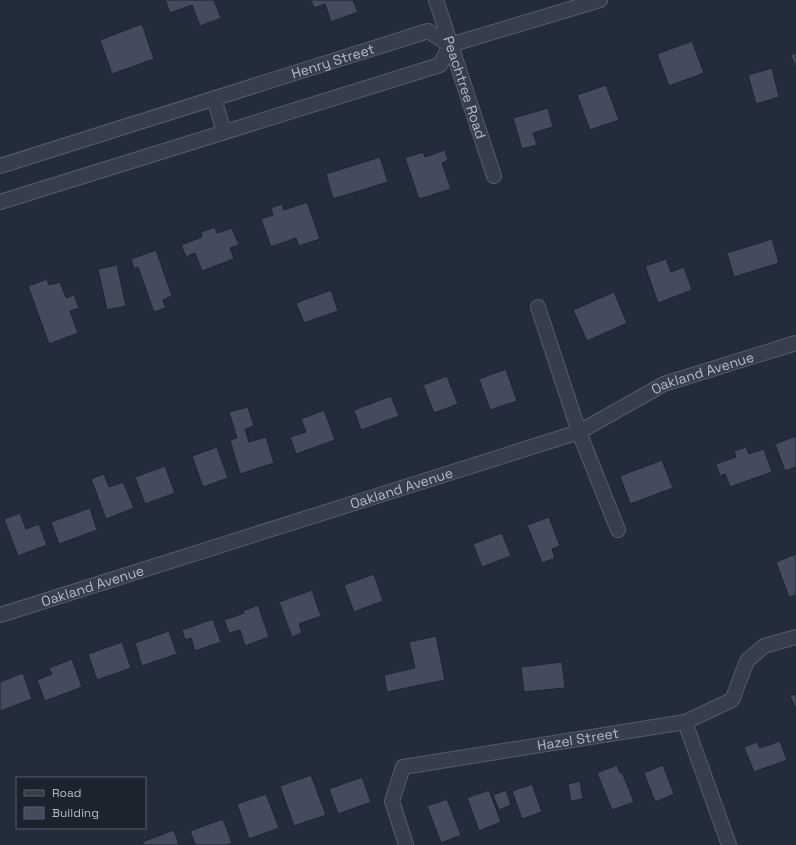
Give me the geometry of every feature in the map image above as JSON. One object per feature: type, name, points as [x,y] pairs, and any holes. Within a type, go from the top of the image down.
[{"type":"street","name":"Peachtree Road","points":[[436,0],[494,176]]},
{"type":"street","points":[[0,202],[440,65],[450,45],[600,0]]},
{"type":"street","name":"Henry Street","points":[[0,166],[428,31],[450,45]]},
{"type":"street","points":[[214,98],[224,132]]},
{"type":"street","points":[[538,306],[579,432],[618,530]]},
{"type":"street","name":"Oakland Avenue","points":[[0,615],[579,432],[664,384],[796,343]]},
{"type":"street","name":"Hazel Street","points":[[406,845],[392,801],[403,767],[685,722],[732,700],[747,661],[764,646],[796,637]]},
{"type":"street","points":[[685,722],[729,845]]},
{"type":"building","points":[[165,0],[214,0],[221,18],[200,26],[192,5],[170,13]]},
{"type":"building","points":[[311,0],[353,0],[358,12],[331,22],[325,4],[314,8]]},
{"type":"building","points":[[142,24],[154,59],[112,74],[100,40]]},
{"type":"building","points":[[692,41],[704,73],[669,86],[657,54]]},
{"type":"building","points":[[796,53],[796,70],[791,55]]},
{"type":"building","points":[[772,68],[779,97],[756,104],[748,75]]},
{"type":"building","points":[[606,85],[619,120],[590,130],[577,95]]},
{"type":"building","points":[[548,108],[553,127],[533,133],[537,145],[522,149],[513,118]]},
{"type":"building","points":[[445,150],[448,160],[442,163],[451,189],[419,199],[405,158],[423,152],[425,157]]},
{"type":"building","points":[[380,157],[388,182],[333,199],[326,174]]},
{"type":"building","points":[[307,202],[320,239],[299,246],[296,238],[271,247],[261,219],[273,215],[271,208],[282,204],[284,210]]},
{"type":"building","points":[[215,227],[217,233],[232,228],[239,245],[230,248],[234,259],[202,271],[195,253],[186,257],[181,245],[202,237],[201,232]]},
{"type":"building","points":[[772,239],[779,263],[734,277],[727,253]]},
{"type":"building","points":[[156,250],[172,296],[163,300],[166,308],[154,312],[138,267],[134,269],[131,259]]},
{"type":"building","points":[[666,259],[671,272],[684,267],[692,290],[658,303],[645,266]]},
{"type":"building","points":[[117,265],[126,306],[107,310],[98,269]]},
{"type":"building","points":[[47,279],[49,285],[60,282],[66,298],[74,295],[79,308],[70,311],[78,333],[49,344],[28,286]]},
{"type":"building","points":[[331,290],[338,311],[304,323],[296,303]]},
{"type":"building","points":[[614,292],[627,323],[587,341],[573,310]]},
{"type":"building","points":[[506,369],[517,401],[490,410],[479,379]]},
{"type":"building","points":[[447,376],[458,404],[434,413],[423,385]]},
{"type":"building","points":[[391,396],[399,416],[361,430],[354,410]]},
{"type":"building","points":[[248,407],[254,426],[245,429],[249,442],[266,437],[274,463],[240,474],[230,440],[237,438],[229,412]]},
{"type":"building","points":[[324,410],[335,440],[296,454],[290,437],[306,432],[301,419]]},
{"type":"building","points":[[796,436],[796,467],[785,471],[775,444]]},
{"type":"building","points":[[217,447],[228,478],[203,487],[192,456]]},
{"type":"building","points":[[746,447],[749,454],[764,449],[772,472],[730,487],[725,474],[720,476],[716,464],[736,457],[734,451]]},
{"type":"building","points":[[662,460],[673,488],[630,504],[620,476]]},
{"type":"building","points":[[165,466],[175,493],[145,504],[135,477]]},
{"type":"building","points":[[104,474],[109,487],[123,482],[134,508],[106,519],[91,479]]},
{"type":"building","points":[[90,508],[97,530],[59,544],[51,522]]},
{"type":"building","points":[[20,513],[26,529],[39,524],[47,545],[18,556],[4,519]]},
{"type":"building","points":[[549,517],[560,546],[552,549],[555,558],[542,563],[527,525]]},
{"type":"building","points":[[502,533],[511,556],[482,567],[473,544]]},
{"type":"building","points":[[796,554],[796,595],[789,597],[776,562]]},
{"type":"building","points":[[374,574],[383,601],[354,612],[344,585]]},
{"type":"building","points":[[312,590],[321,616],[299,624],[302,633],[292,637],[279,602]]},
{"type":"building","points":[[258,605],[269,637],[245,646],[240,630],[229,633],[224,620],[244,613],[243,611]]},
{"type":"building","points":[[213,619],[221,642],[195,651],[191,638],[185,640],[182,630]]},
{"type":"building","points":[[169,631],[177,654],[142,666],[135,643]]},
{"type":"building","points":[[436,636],[445,680],[387,692],[384,675],[415,668],[409,642]]},
{"type":"building","points":[[122,642],[131,668],[97,680],[88,654]]},
{"type":"building","points":[[72,659],[82,687],[45,701],[37,680],[52,674],[49,668]]},
{"type":"building","points":[[562,662],[565,688],[524,692],[521,667]]},
{"type":"building","points":[[23,673],[32,699],[0,711],[0,682]]},
{"type":"building","points":[[796,694],[796,710],[790,696]]},
{"type":"building","points":[[780,741],[787,760],[754,772],[744,747],[757,742],[760,748]]},
{"type":"building","points":[[617,765],[620,773],[622,772],[634,802],[612,810],[597,773]]},
{"type":"building","points":[[663,765],[674,794],[655,802],[644,773]]},
{"type":"building","points":[[311,775],[326,815],[294,826],[280,786]]},
{"type":"building","points":[[362,777],[371,802],[338,814],[329,789]]},
{"type":"building","points":[[580,781],[583,799],[571,801],[568,784]]},
{"type":"building","points":[[532,784],[542,812],[522,819],[512,791]]},
{"type":"building","points":[[489,790],[501,822],[479,831],[467,798]]},
{"type":"building","points":[[506,790],[511,805],[499,810],[493,795]]},
{"type":"building","points":[[266,794],[279,828],[249,839],[237,804]]},
{"type":"building","points":[[447,799],[461,835],[441,843],[427,806]]},
{"type":"building","points":[[223,819],[232,843],[227,845],[195,845],[190,831]]},
{"type":"building","points":[[174,830],[179,845],[144,845],[142,842]]}]
